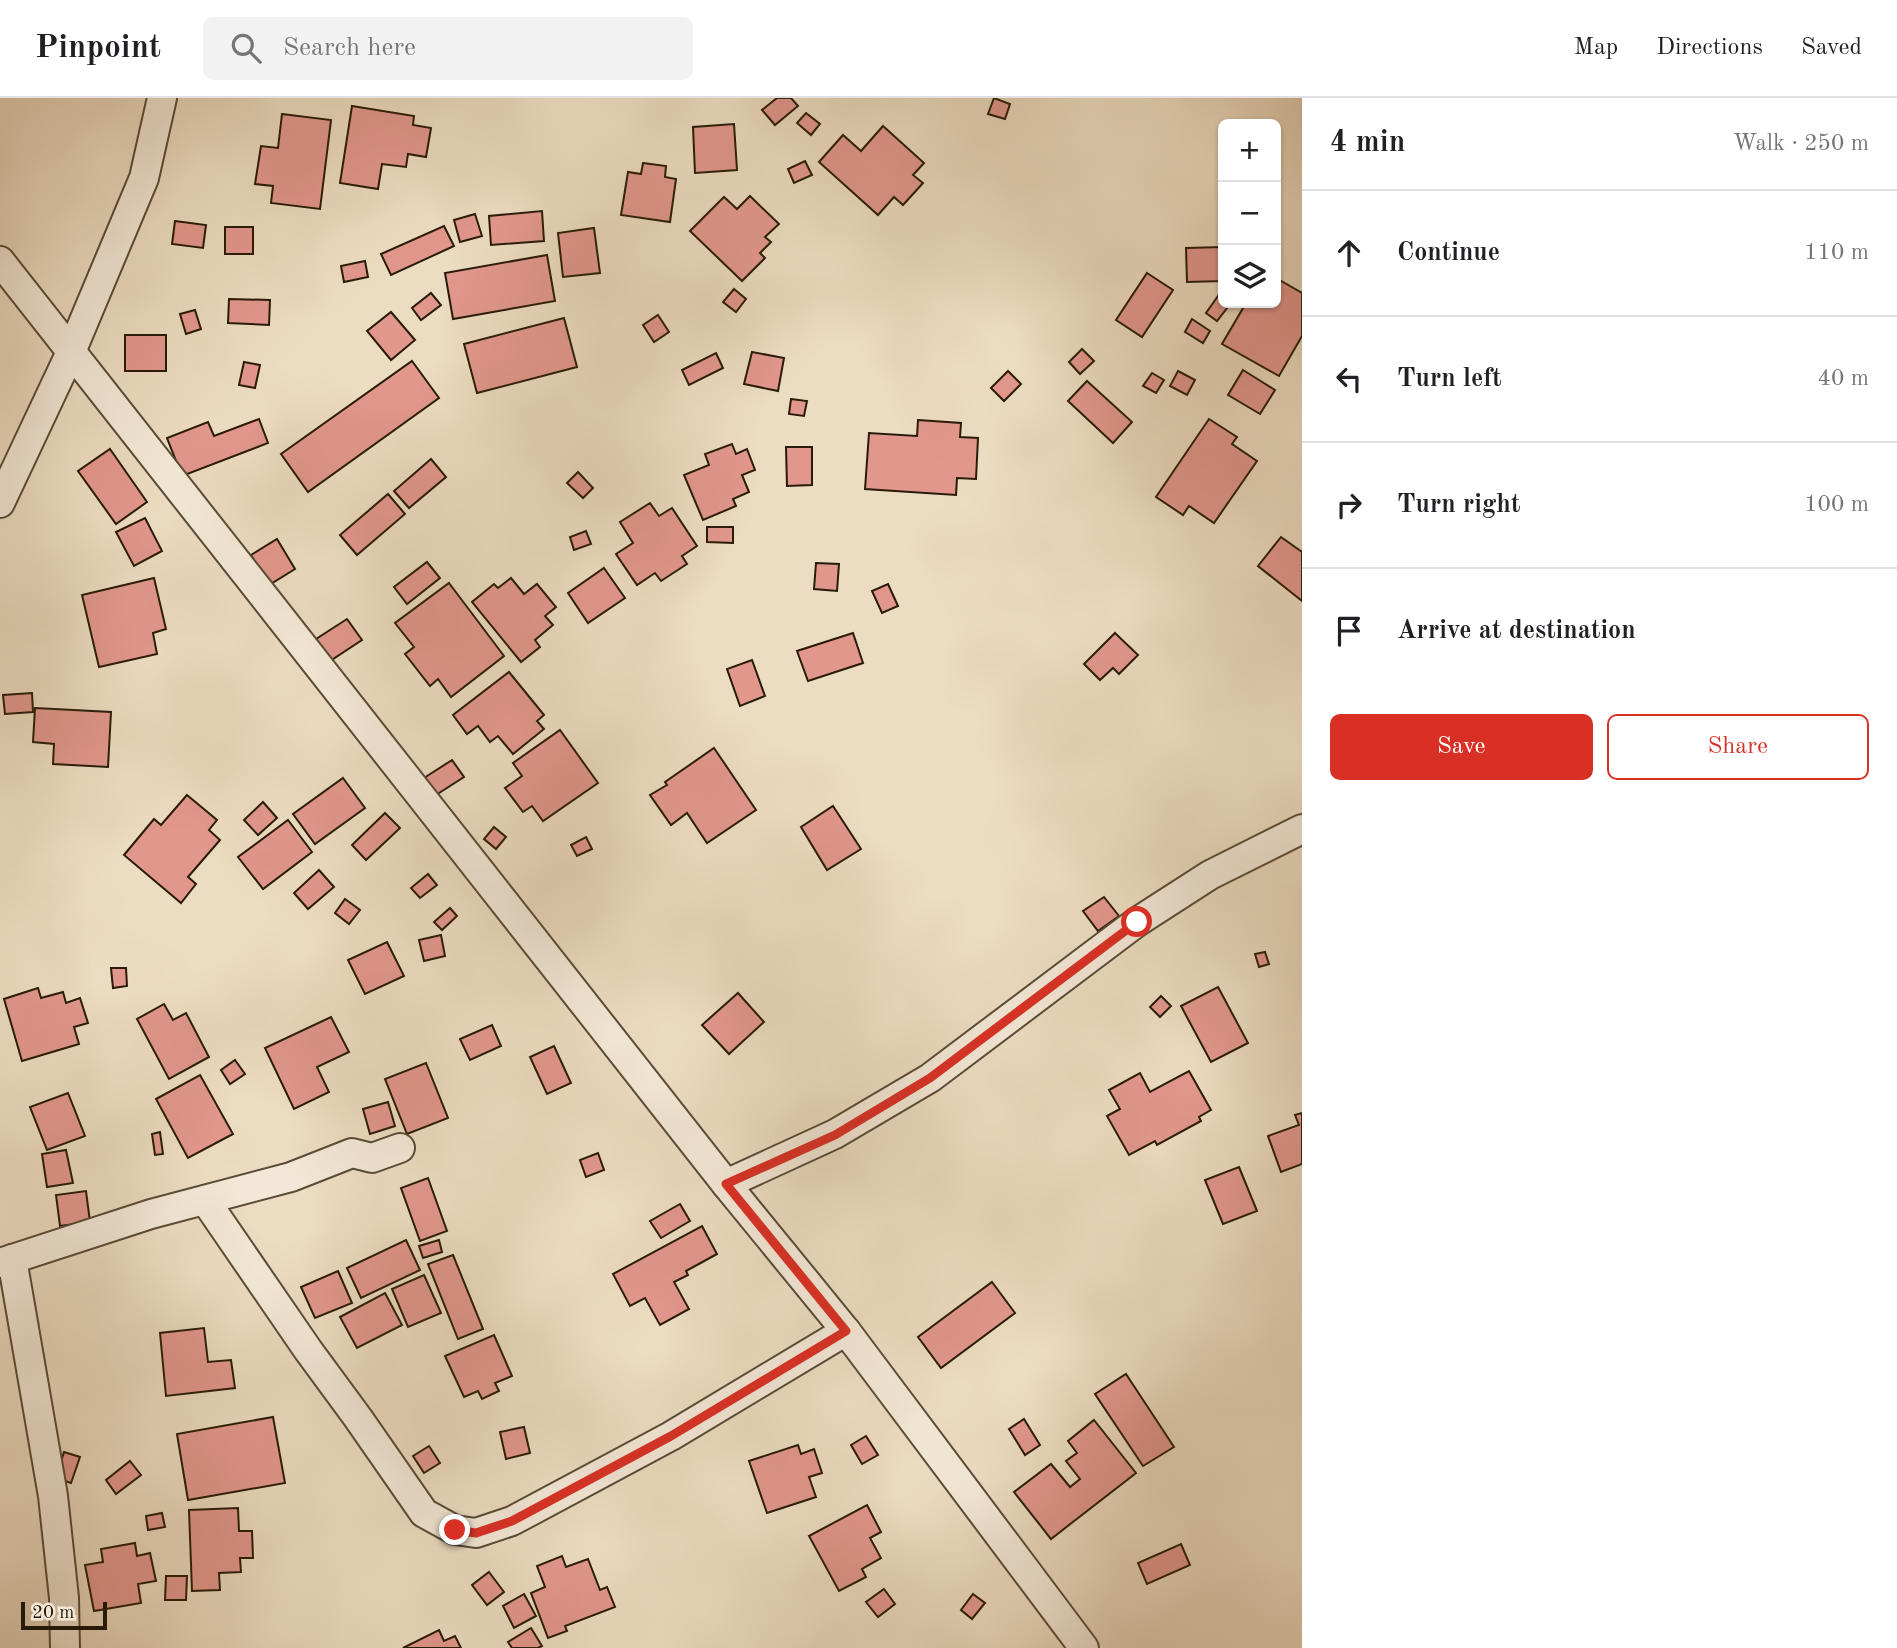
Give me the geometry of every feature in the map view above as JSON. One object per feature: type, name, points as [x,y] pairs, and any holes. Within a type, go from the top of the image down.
[{"type":"street","points":[[0,503],[71,352],[144,178],[162,98]]},
{"type":"street","points":[[0,261],[726,1184],[846,1331],[1084,1648]]},
{"type":"street","points":[[726,1184],[835,1135],[930,1078],[1137,922],[1210,875],[1302,829]]},
{"type":"street","points":[[65,1648],[64,1598],[53,1496],[6,1261],[151,1214],[291,1177],[352,1153],[372,1158],[400,1148]]},
{"type":"street","points":[[205,1200],[424,1513],[455,1530],[476,1533],[512,1521],[671,1436],[846,1331]]},
{"type":"building","points":[[777,98],[791,98],[798,106],[775,125],[762,110]]},
{"type":"building","points":[[994,98],[1010,104],[1005,119],[988,114]]},
{"type":"building","points":[[352,106],[414,116],[413,125],[431,128],[426,157],[408,154],[406,167],[382,164],[378,189],[340,183]]},
{"type":"building","points":[[806,113],[820,124],[811,135],[797,123]]},
{"type":"building","points":[[282,114],[331,120],[320,209],[271,203],[273,186],[255,184],[261,146],[278,148]]},
{"type":"building","points":[[734,124],[737,170],[695,173],[693,127]]},
{"type":"building","points":[[883,126],[924,163],[913,175],[923,183],[903,205],[894,197],[878,215],[819,162],[843,135],[861,151]]},
{"type":"building","points":[[805,161],[812,175],[794,183],[788,169]]},
{"type":"building","points":[[643,163],[666,166],[665,177],[676,179],[670,222],[621,215],[628,172],[641,174]]},
{"type":"building","points":[[750,196],[779,224],[765,237],[771,242],[760,253],[765,258],[742,281],[690,231],[724,197],[737,209]]},
{"type":"building","points":[[542,211],[544,241],[491,245],[489,216]]},
{"type":"building","points":[[475,214],[482,236],[460,242],[454,220]]},
{"type":"building","points":[[175,221],[206,225],[203,248],[172,244]]},
{"type":"building","points":[[444,226],[454,246],[391,275],[381,254]]},
{"type":"building","points":[[225,227],[253,227],[253,254],[225,254]]},
{"type":"building","points":[[594,228],[600,273],[563,277],[558,233]]},
{"type":"building","points":[[1218,247],[1218,281],[1187,282],[1186,248]]},
{"type":"building","points":[[547,255],[555,301],[453,319],[445,273]]},
{"type":"building","points":[[365,261],[368,277],[344,282],[341,266]]},
{"type":"building","points":[[1147,273],[1173,290],[1142,337],[1116,320]]},
{"type":"building","points":[[1281,281],[1302,293],[1302,336],[1279,376],[1222,344],[1243,308],[1281,308]]},
{"type":"building","points":[[734,289],[746,299],[736,312],[723,302]]},
{"type":"building","points":[[431,293],[441,305],[421,320],[412,308]]},
{"type":"building","points":[[1218,296],[1218,308],[1227,308],[1217,321],[1206,313]]},
{"type":"building","points":[[229,299],[270,300],[269,325],[228,323]]},
{"type":"building","points":[[195,310],[201,329],[186,334],[180,314]]},
{"type":"building","points":[[391,312],[415,340],[391,360],[367,331]]},
{"type":"building","points":[[658,315],[669,332],[654,342],[643,325]]},
{"type":"building","points":[[564,318],[577,367],[477,393],[464,344]]},
{"type":"building","points":[[1192,319],[1210,331],[1203,343],[1185,332]]},
{"type":"building","points":[[125,335],[166,335],[166,371],[125,371]]},
{"type":"building","points":[[1082,349],[1094,361],[1080,374],[1069,362]]},
{"type":"building","points":[[752,352],[784,358],[778,391],[744,384]]},
{"type":"building","points":[[716,353],[723,368],[689,385],[682,370]]},
{"type":"building","points":[[412,361],[439,398],[308,492],[281,454]]},
{"type":"building","points":[[244,362],[260,365],[255,388],[239,385]]},
{"type":"building","points":[[1243,370],[1275,390],[1260,414],[1228,395]]},
{"type":"building","points":[[1008,371],[1021,384],[1004,401],[991,388]]},
{"type":"building","points":[[1178,371],[1195,380],[1187,395],[1170,386]]},
{"type":"building","points":[[1152,373],[1164,380],[1156,393],[1143,386]]},
{"type":"building","points":[[1087,381],[1132,422],[1113,443],[1068,401]]},
{"type":"building","points":[[791,399],[807,401],[804,416],[789,414]]},
{"type":"building","points":[[259,419],[268,443],[182,476],[167,438],[208,422],[214,436]]},
{"type":"building","points":[[1209,419],[1237,437],[1232,444],[1257,461],[1214,523],[1189,506],[1183,515],[1156,497]]},
{"type":"building","points":[[918,420],[961,423],[960,437],[978,438],[976,479],[957,478],[956,495],[865,489],[869,433],[917,436]]},
{"type":"building","points":[[732,444],[736,454],[747,449],[755,470],[742,475],[749,492],[733,499],[736,506],[703,520],[684,475],[709,465],[705,454]]},
{"type":"building","points":[[786,447],[812,447],[812,485],[787,486]]},
{"type":"building","points":[[110,449],[147,502],[116,524],[78,471]]},
{"type":"building","points":[[431,459],[446,477],[409,508],[394,491]]},
{"type":"building","points":[[578,472],[593,488],[583,498],[567,483]]},
{"type":"building","points":[[388,494],[405,514],[357,555],[340,535]]},
{"type":"building","points":[[650,503],[659,516],[672,508],[697,546],[682,556],[687,564],[661,581],[655,573],[637,585],[616,554],[633,543],[620,522]]},
{"type":"building","points":[[145,518],[162,551],[134,566],[116,532]]},
{"type":"building","points":[[707,527],[733,527],[733,543],[707,542]]},
{"type":"building","points":[[586,531],[591,544],[574,550],[570,537]]},
{"type":"building","points":[[1281,537],[1302,552],[1302,601],[1258,566]]},
{"type":"building","points":[[277,539],[295,569],[269,585],[251,555]]},
{"type":"building","points":[[427,562],[440,578],[407,604],[394,587]]},
{"type":"building","points":[[816,563],[839,564],[837,591],[814,589]]},
{"type":"building","points":[[604,568],[625,598],[588,623],[568,593]]},
{"type":"building","points":[[154,578],[166,629],[153,633],[157,654],[99,667],[82,595]]},
{"type":"building","points":[[511,578],[524,594],[537,584],[556,607],[545,616],[553,625],[535,640],[540,647],[521,662],[472,602],[494,584],[498,588]]},
{"type":"building","points":[[449,583],[504,656],[451,697],[438,679],[430,686],[405,654],[414,647],[395,623]]},
{"type":"building","points":[[888,584],[898,606],[882,613],[872,591]]},
{"type":"building","points":[[347,619],[362,640],[330,661],[316,639]]},
{"type":"building","points":[[853,633],[863,663],[808,681],[797,651]]},
{"type":"building","points":[[1115,633],[1138,655],[1119,674],[1113,668],[1100,680],[1084,664]]},
{"type":"building","points":[[752,660],[765,696],[740,706],[727,669]]},
{"type":"building","points":[[509,672],[544,715],[537,721],[544,729],[513,754],[498,736],[490,742],[478,726],[467,734],[453,715]]},
{"type":"building","points":[[32,693],[33,712],[5,714],[3,695]]},
{"type":"building","points":[[35,708],[111,712],[108,767],[53,764],[54,744],[33,742]]},
{"type":"building","points":[[560,730],[598,783],[543,821],[532,806],[523,812],[505,788],[522,776],[513,763]]},
{"type":"building","points":[[714,748],[756,810],[707,843],[687,813],[671,825],[650,795]]},
{"type":"building","points":[[452,760],[464,777],[436,795],[424,778]]},
{"type":"building","points":[[343,778],[365,808],[315,844],[293,814]]},
{"type":"building","points":[[187,795],[217,820],[209,830],[220,840],[188,877],[196,884],[181,903],[124,855],[154,819],[161,825]]},
{"type":"building","points":[[263,802],[277,818],[258,835],[244,820]]},
{"type":"building","points":[[833,806],[861,849],[827,870],[801,827]]},
{"type":"building","points":[[385,813],[400,828],[366,860],[352,845]]},
{"type":"building","points":[[288,820],[312,852],[263,889],[238,857]]},
{"type":"building","points":[[494,827],[506,837],[496,849],[484,839]]},
{"type":"building","points":[[586,837],[592,849],[577,856],[571,845]]},
{"type":"building","points":[[319,870],[334,887],[308,909],[294,893]]},
{"type":"building","points":[[428,874],[437,885],[420,898],[411,888]]},
{"type":"building","points":[[1104,897],[1119,916],[1098,931],[1083,911]]},
{"type":"building","points":[[345,899],[360,910],[349,924],[335,913]]},
{"type":"building","points":[[450,908],[457,916],[442,930],[434,922]]},
{"type":"building","points":[[441,935],[445,956],[424,961],[419,940]]},
{"type":"building","points":[[387,942],[404,976],[365,994],[348,960]]},
{"type":"building","points":[[1265,952],[1269,964],[1259,967],[1255,954]]},
{"type":"building","points":[[111,968],[126,968],[127,986],[113,988]]},
{"type":"building","points":[[1218,987],[1248,1043],[1211,1062],[1181,1006]]},
{"type":"building","points":[[38,988],[41,998],[63,992],[66,1003],[80,998],[88,1023],[74,1027],[79,1044],[22,1061],[4,999]]},
{"type":"building","points":[[738,993],[764,1022],[729,1054],[702,1025]]},
{"type":"building","points":[[1161,996],[1171,1006],[1160,1017],[1150,1007]]},
{"type":"building","points":[[164,1004],[173,1020],[186,1013],[209,1057],[169,1079],[137,1019]]},
{"type":"building","points":[[331,1017],[349,1052],[317,1067],[329,1092],[294,1109],[265,1048]]},
{"type":"building","points":[[492,1025],[501,1046],[470,1060],[460,1039]]},
{"type":"building","points":[[554,1046],[571,1083],[547,1094],[530,1057]]},
{"type":"building","points":[[235,1060],[245,1074],[230,1084],[221,1070]]},
{"type":"building","points":[[426,1063],[448,1118],[407,1134],[385,1079]]},
{"type":"building","points":[[1189,1071],[1211,1110],[1199,1117],[1201,1121],[1157,1145],[1155,1141],[1129,1155],[1107,1116],[1120,1109],[1109,1090],[1140,1073],[1150,1092]]},
{"type":"building","points":[[200,1075],[233,1134],[188,1158],[156,1099]]},
{"type":"building","points":[[68,1093],[85,1136],[47,1150],[30,1107]]},
{"type":"building","points":[[388,1102],[395,1126],[370,1134],[363,1109]]},
{"type":"building","points":[[1302,1113],[1302,1164],[1281,1172],[1268,1136],[1299,1125],[1295,1115]]},
{"type":"building","points":[[160,1132],[163,1154],[155,1155],[152,1134]]},
{"type":"building","points":[[66,1150],[73,1183],[47,1187],[42,1154]]},
{"type":"building","points":[[598,1153],[604,1170],[586,1177],[580,1160]]},
{"type":"building","points":[[1239,1167],[1257,1211],[1223,1224],[1205,1180]]},
{"type":"building","points":[[428,1178],[447,1231],[420,1241],[401,1188]]},
{"type":"building","points":[[86,1191],[90,1222],[60,1226],[56,1195]]},
{"type":"building","points":[[680,1204],[690,1221],[661,1238],[650,1221]]},
{"type":"building","points":[[702,1226],[717,1254],[686,1271],[688,1275],[674,1282],[689,1309],[660,1325],[645,1298],[630,1306],[613,1274]]},
{"type":"building","points":[[406,1240],[420,1270],[361,1298],[347,1268]]},
{"type":"building","points":[[439,1240],[442,1252],[423,1258],[419,1246]]},
{"type":"building","points":[[453,1255],[483,1329],[458,1339],[428,1264]]},
{"type":"building","points":[[338,1271],[352,1303],[315,1318],[301,1287]]},
{"type":"building","points":[[424,1275],[441,1313],[408,1327],[392,1289]]},
{"type":"building","points":[[992,1282],[1015,1313],[941,1368],[918,1337]]},
{"type":"building","points":[[385,1293],[402,1325],[357,1348],[340,1317]]},
{"type":"building","points":[[204,1328],[208,1362],[231,1360],[235,1388],[166,1396],[160,1333]]},
{"type":"building","points":[[494,1335],[512,1376],[495,1383],[499,1391],[482,1399],[478,1391],[464,1397],[445,1356]]},
{"type":"building","points":[[1126,1374],[1174,1447],[1143,1466],[1095,1394]]},
{"type":"building","points":[[273,1417],[285,1483],[188,1500],[177,1434]]},
{"type":"building","points":[[1024,1419],[1040,1445],[1025,1455],[1009,1429]]},
{"type":"building","points":[[1094,1420],[1136,1473],[1051,1539],[1014,1492],[1051,1464],[1070,1487],[1080,1479],[1066,1461],[1077,1453],[1068,1441]]},
{"type":"building","points":[[524,1427],[530,1453],[506,1459],[500,1432]]},
{"type":"building","points":[[866,1436],[878,1455],[862,1464],[851,1445]]},
{"type":"building","points":[[798,1445],[801,1454],[814,1449],[822,1473],[809,1477],[816,1497],[767,1513],[749,1461]]},
{"type":"building","points":[[429,1446],[440,1463],[424,1473],[413,1456]]},
{"type":"building","points":[[64,1452],[80,1457],[71,1483],[56,1478]]},
{"type":"building","points":[[130,1461],[141,1475],[116,1494],[106,1480]]},
{"type":"building","points":[[867,1505],[881,1532],[870,1538],[881,1558],[862,1569],[866,1577],[839,1591],[809,1536]]},
{"type":"building","points":[[238,1508],[239,1531],[252,1531],[253,1558],[240,1558],[241,1572],[219,1573],[220,1590],[192,1591],[189,1510]]},
{"type":"building","points":[[162,1513],[165,1527],[148,1530],[146,1516]]},
{"type":"building","points":[[135,1543],[137,1556],[150,1553],[156,1581],[138,1584],[141,1603],[94,1611],[85,1565],[103,1562],[101,1549]]},
{"type":"building","points":[[1181,1544],[1190,1565],[1147,1584],[1138,1563]]},
{"type":"building","points":[[562,1556],[566,1567],[588,1559],[600,1590],[607,1587],[615,1607],[565,1626],[567,1631],[548,1638],[531,1593],[545,1587],[537,1566]]},
{"type":"building","points":[[489,1572],[504,1592],[487,1605],[472,1585]]},
{"type":"building","points":[[166,1576],[187,1576],[186,1600],[165,1600]]},
{"type":"building","points":[[884,1589],[895,1604],[878,1617],[866,1602]]},
{"type":"building","points":[[524,1594],[536,1616],[514,1628],[503,1606]]},
{"type":"building","points":[[973,1594],[985,1603],[972,1619],[961,1610]]},
{"type":"building","points":[[531,1628],[542,1646],[512,1648],[508,1642]]},
{"type":"building","points":[[439,1630],[444,1641],[455,1636],[461,1648],[403,1648]]},
{"type":"route","points":[[455,1530],[476,1533],[512,1521],[671,1436],[846,1331],[726,1184],[835,1135],[930,1078],[1137,922]]}]
